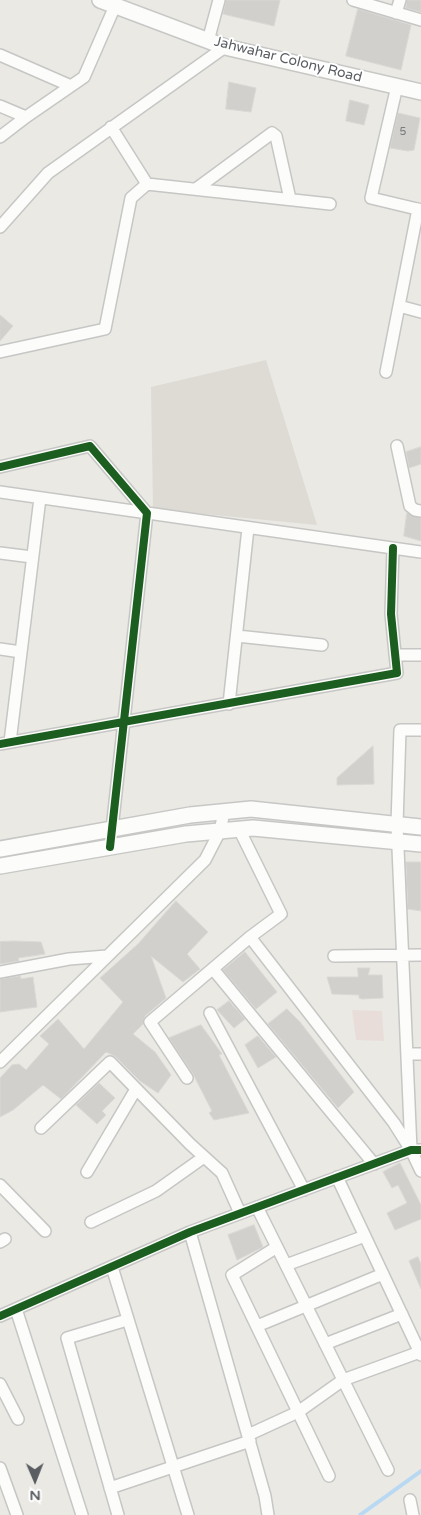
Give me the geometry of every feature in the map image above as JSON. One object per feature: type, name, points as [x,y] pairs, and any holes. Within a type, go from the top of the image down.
[{"type":"street","points":[[208,40],[219,0]]},
{"type":"street","points":[[353,0],[421,20]]},
{"type":"street","points":[[396,13],[400,0]]},
{"type":"street","points":[[0,137],[26,116],[84,77],[108,2]]},
{"type":"street","name":"Jahwahar Colony Road","points":[[108,2],[225,47],[421,92]]},
{"type":"street","points":[[0,227],[48,173],[225,47]]},
{"type":"street","points":[[0,55],[71,86]]},
{"type":"street","points":[[386,372],[420,210],[372,198],[397,86]]},
{"type":"street","points":[[0,106],[26,116]]},
{"type":"street","points":[[111,127],[148,184]]},
{"type":"street","points":[[196,189],[272,134],[276,136],[290,199]]},
{"type":"street","points":[[0,352],[105,329],[130,198],[148,184],[330,204]]},
{"type":"street","points":[[399,306],[421,312]]},
{"type":"street","points":[[0,468],[90,446],[147,514],[110,847]]},
{"type":"street","points":[[397,446],[410,506],[415,510],[421,511]]},
{"type":"street","points":[[0,492],[421,552]]},
{"type":"street","points":[[40,498],[21,652],[5,743],[397,673],[391,614],[393,548]]},
{"type":"street","points":[[230,704],[248,528]]},
{"type":"street","points":[[0,553],[32,557]]},
{"type":"street","points":[[237,636],[322,646]]},
{"type":"street","points":[[0,648],[21,652]]},
{"type":"street","points":[[395,655],[421,655]]},
{"type":"street","points":[[421,730],[400,730],[397,825],[408,1054],[416,1150],[421,1171]]},
{"type":"street","points":[[0,850],[190,815],[251,809],[421,827]]},
{"type":"street","points":[[0,1060],[204,860],[220,830],[224,812]]},
{"type":"street","points":[[0,866],[186,834],[253,828],[421,844]]},
{"type":"street","points":[[187,1078],[150,1022],[281,914],[240,829]]},
{"type":"street","points":[[250,938],[416,1150]]},
{"type":"street","points":[[334,956],[421,955]]},
{"type":"street","points":[[0,972],[69,959],[107,956]]},
{"type":"street","points":[[213,969],[374,1164]]},
{"type":"street","points":[[210,1013],[304,1190]]},
{"type":"street","points":[[408,1054],[421,1054]]},
{"type":"street","points":[[41,1128],[110,1062],[222,1173],[240,1213]]},
{"type":"street","points":[[87,1172],[136,1089]]},
{"type":"street","points":[[0,1316],[190,1232],[337,1177],[416,1150]]},
{"type":"street","points":[[92,1222],[156,1191],[204,1157]]},
{"type":"street","points":[[110,1488],[174,1468],[249,1438],[298,1412],[343,1380],[420,1354],[337,1177]]},
{"type":"street","points":[[0,1185],[45,1231]]},
{"type":"street","points":[[257,1207],[388,1470]]},
{"type":"street","points":[[190,1232],[249,1438],[268,1515]]},
{"type":"street","points":[[286,1265],[365,1236]]},
{"type":"street","points":[[277,1247],[232,1275],[329,1476]]},
{"type":"street","points":[[112,1267],[188,1515]]},
{"type":"street","points":[[257,1326],[306,1304],[383,1274]]},
{"type":"street","points":[[16,1309],[82,1515]]},
{"type":"street","points":[[325,1344],[402,1314]]},
{"type":"street","points":[[118,1515],[67,1338],[128,1320]]},
{"type":"street","points":[[0,1384],[18,1419]]},
{"type":"street","points":[[0,1468],[17,1515]]},
{"type":"street","points":[[410,1500],[413,1515],[421,1510]]},
{"type":"shaded area","points":[[266,360],[317,525],[153,509],[151,387]]},
{"type":"shaded area","points":[[352,1010],[382,1011],[384,1041],[356,1040]]},
{"type":"building","points":[[226,0],[280,0],[274,26],[223,14]]},
{"type":"building","points":[[407,0],[421,0],[421,12],[406,8]]},
{"type":"building","points":[[358,9],[411,25],[401,70],[346,56]]},
{"type":"building","points":[[229,82],[256,88],[251,112],[226,109]]},
{"type":"building","points":[[350,100],[369,105],[364,125],[346,121]]},
{"type":"building","points":[[398,113],[420,118],[414,150],[390,148]]},
{"type":"building","points":[[0,315],[13,326],[0,341]]},
{"type":"building","points":[[421,447],[421,464],[409,468],[406,452]]},
{"type":"building","points":[[407,513],[421,518],[421,541],[404,536]]},
{"type":"building","points":[[373,746],[374,784],[337,785],[337,778]]},
{"type":"building","points":[[406,862],[421,862],[421,911],[408,909]]},
{"type":"building","points":[[176,901],[208,932],[187,954],[200,969],[183,982],[151,956],[166,998],[145,1016],[143,1024],[133,1034],[155,1052],[171,1075],[158,1093],[140,1081],[115,1056],[106,1052],[61,1099],[43,1085],[13,1110],[0,1117],[0,1078],[12,1065],[19,1064],[26,1070],[49,1044],[40,1036],[58,1019],[84,1049],[123,1002],[100,978],[138,944]]},
{"type":"building","points":[[0,942],[41,942],[45,954],[18,958],[19,961],[0,964]]},
{"type":"building","points":[[245,952],[277,992],[256,1009],[223,970]]},
{"type":"building","points":[[358,968],[370,968],[368,975],[382,975],[383,998],[362,999],[359,998],[359,995],[332,994],[327,977],[358,977]]},
{"type":"building","points":[[20,976],[21,979],[33,977],[37,1007],[0,1012],[0,979]]},
{"type":"building","points":[[229,1001],[245,1019],[234,1028],[217,1010]]},
{"type":"building","points":[[287,1009],[300,1022],[354,1092],[338,1108],[268,1024]]},
{"type":"building","points":[[201,1025],[222,1054],[219,1055],[249,1113],[214,1120],[209,1113],[212,1111],[193,1074],[169,1038]]},
{"type":"building","points":[[258,1036],[276,1057],[258,1068],[245,1045]]},
{"type":"building","points":[[99,1083],[115,1098],[102,1111],[106,1115],[97,1124],[76,1105]]},
{"type":"building","points":[[400,1163],[421,1205],[421,1219],[395,1230],[387,1213],[407,1203],[398,1185],[392,1188],[383,1172]]},
{"type":"building","points":[[254,1225],[263,1247],[237,1260],[228,1235]]},
{"type":"building","points":[[418,1257],[421,1264],[421,1289],[409,1261]]},
{"type":"waterway","points":[[360,1515],[421,1471]]},
{"type":"cycle path","points":[[0,467],[90,446],[147,513],[110,847]]},
{"type":"cycle path","points":[[0,744],[397,673],[391,614],[393,548]]},
{"type":"cycle path","points":[[0,1316],[190,1232],[411,1150],[421,1150]]}]
